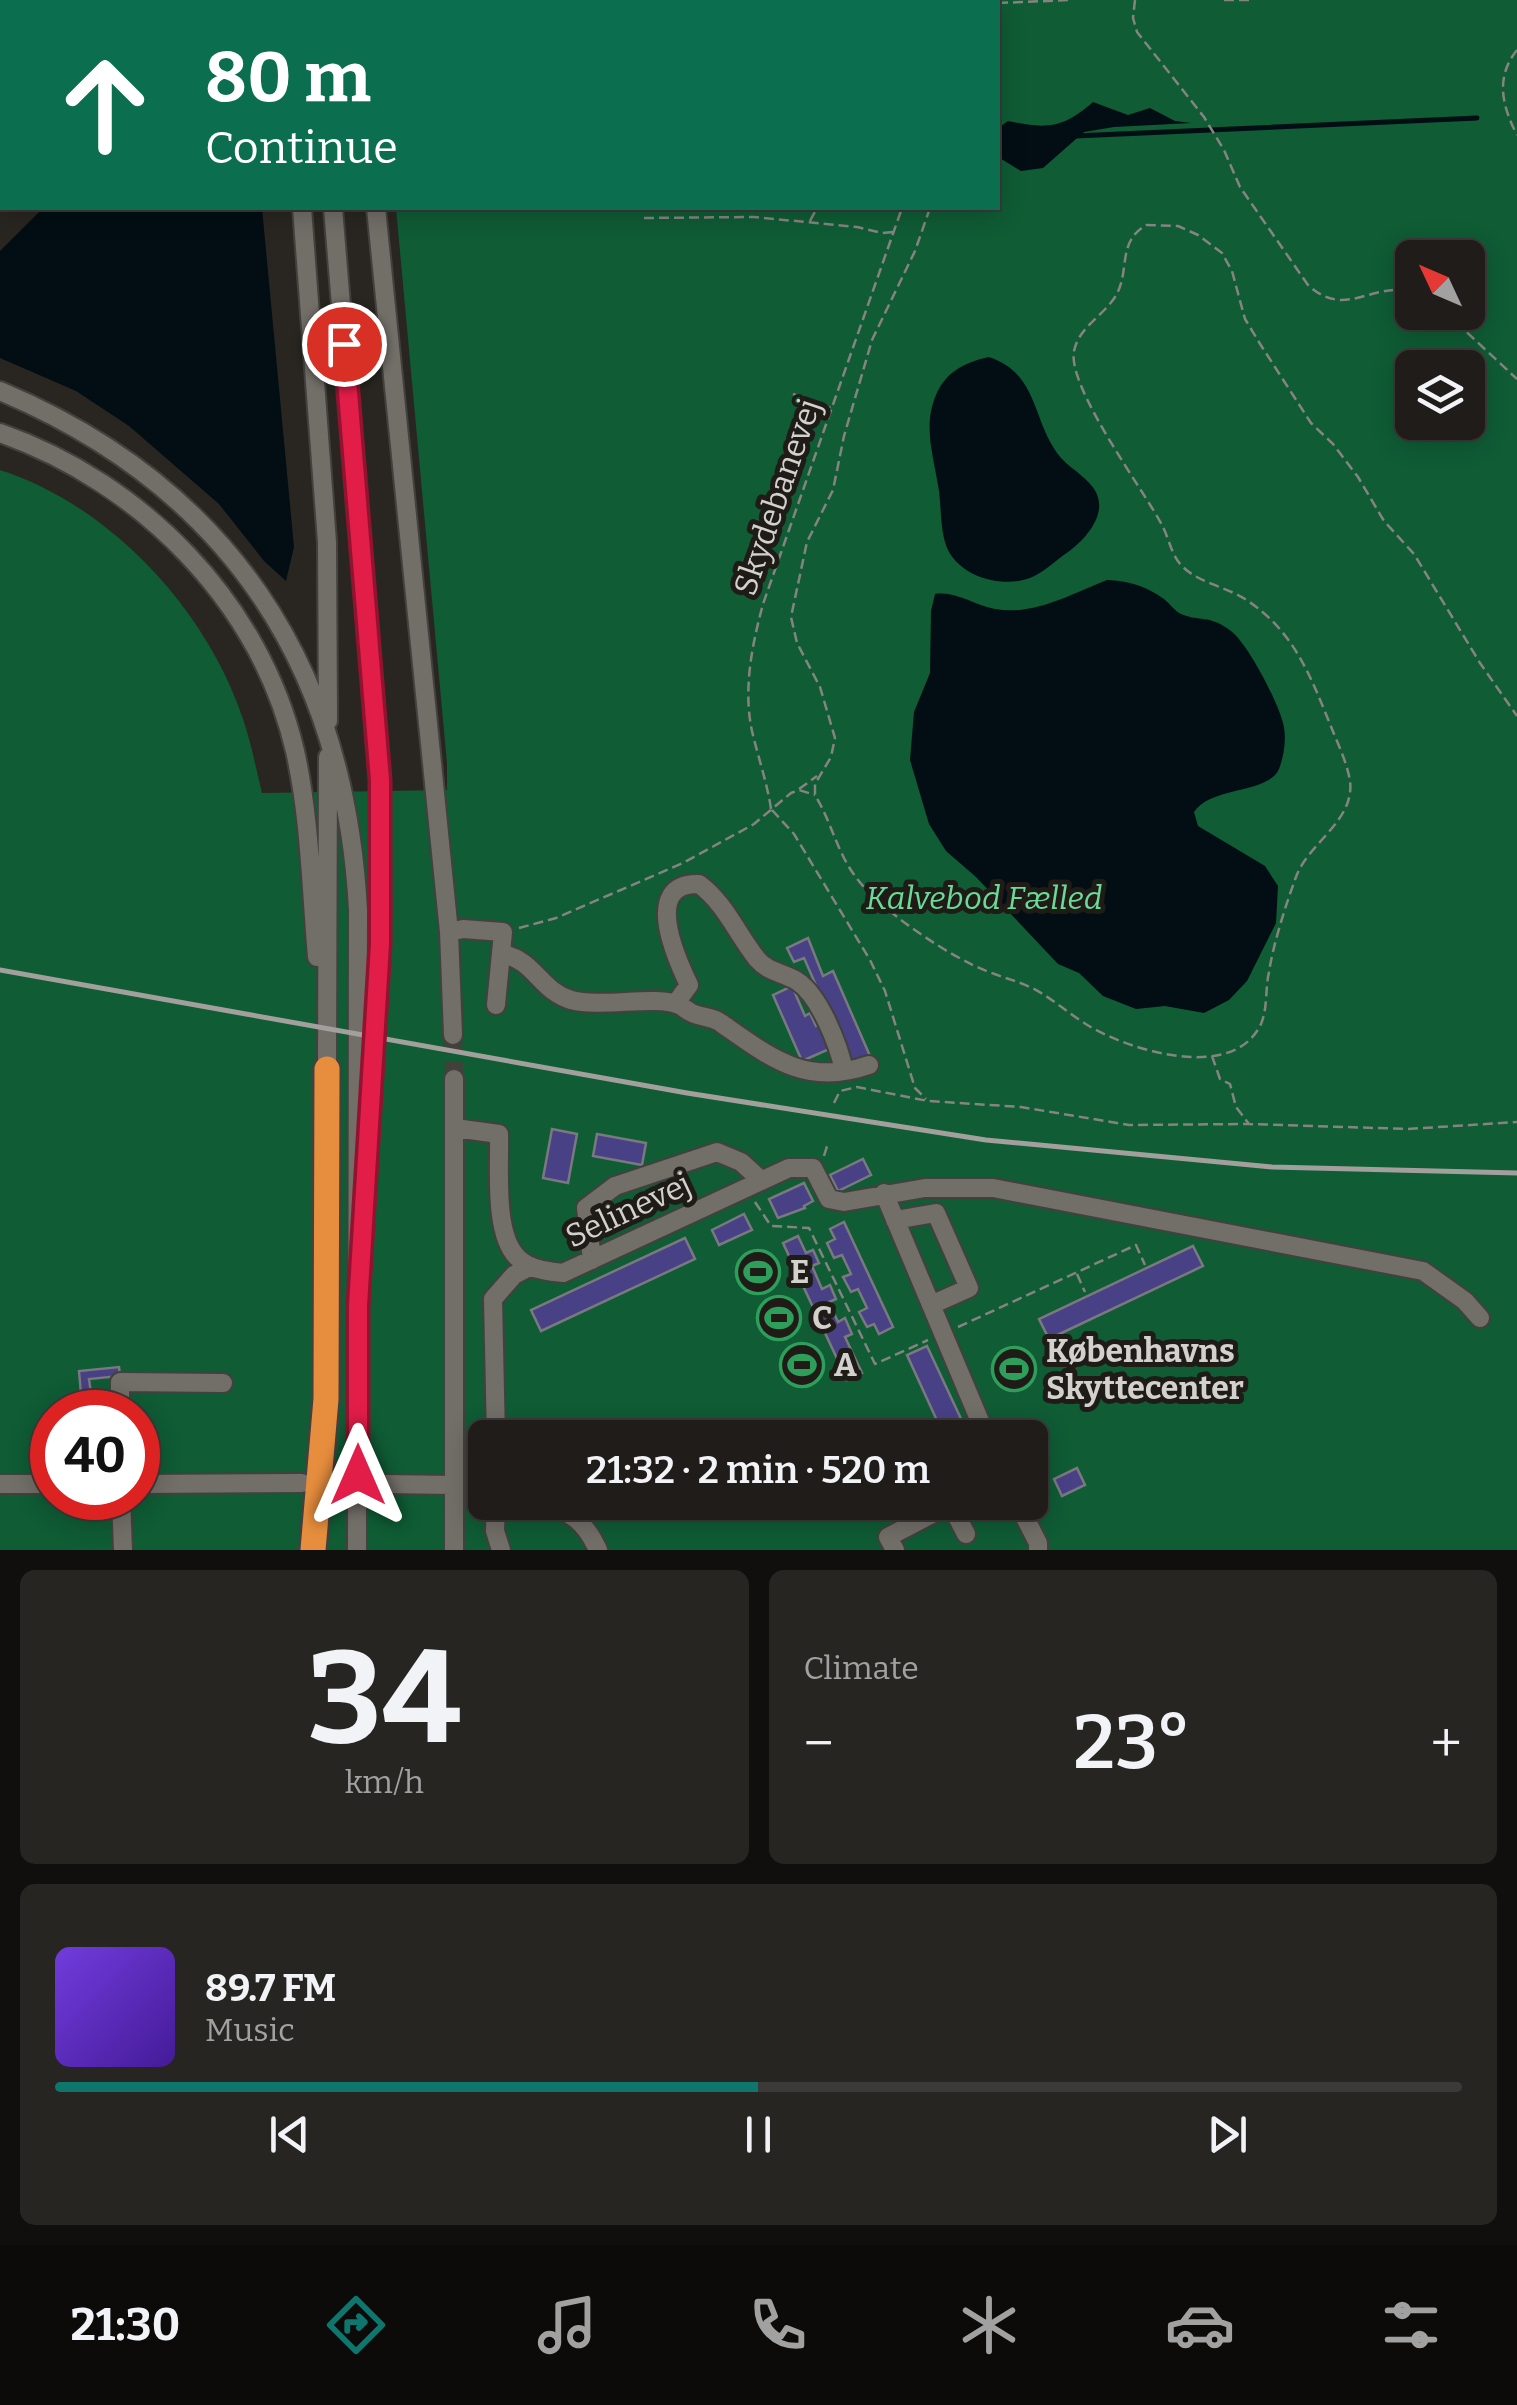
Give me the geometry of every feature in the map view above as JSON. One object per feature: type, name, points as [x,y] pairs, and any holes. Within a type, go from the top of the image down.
[{"type":"highway","points":[[326,1550],[327,1069]]},
{"type":"highway","points":[[313,1550],[326,1399]]},
{"type":"street","points":[[302,210],[327,542],[327,1069]]},
{"type":"street","points":[[333,210],[381,813],[378,1010],[358,1306]]},
{"type":"street","points":[[376,210],[448,932],[453,1036]]},
{"type":"street","points":[[0,391],[51,412],[110,447],[158,482],[212,534],[258,591],[288,640],[328,732],[349,816],[358,910],[357,1550]]},
{"type":"street","points":[[0,433],[51,453],[111,488],[162,527],[206,574],[245,630],[275,689],[294,750],[304,801],[327,1069]]},
{"type":"street","points":[[676,1003],[689,985],[670,942],[667,909],[682,886],[699,884],[724,909],[762,965],[777,975],[794,979],[806,989],[838,1048],[844,1071]]},
{"type":"street","points":[[448,932],[503,932],[496,1004]]},
{"type":"street","points":[[502,954],[518,957],[550,989],[570,1000],[591,1004],[676,1003],[694,1014],[718,1020],[741,1039],[792,1069],[844,1071],[869,1065]]},
{"type":"street","points":[[454,1079],[454,1550]]},
{"type":"street","name":"Selinevej","points":[[455,1128],[499,1134],[503,1228],[508,1245],[530,1266],[563,1274],[789,1168],[813,1168],[829,1199],[844,1202],[884,1193]]},
{"type":"street","points":[[592,1260],[586,1208],[615,1186],[717,1152],[741,1162],[762,1181]]},
{"type":"street","points":[[978,1420],[884,1193],[963,1186],[992,1188],[1424,1272],[1465,1300],[1480,1318]]},
{"type":"street","points":[[895,1220],[936,1212],[969,1288],[930,1305]]},
{"type":"street","points":[[496,1420],[493,1299],[514,1275],[530,1266]]},
{"type":"street","points":[[120,1390],[120,1382],[224,1383]]},
{"type":"street","points":[[160,1484],[302,1483]]},
{"type":"street","points":[[0,1484],[30,1484]]},
{"type":"street","points":[[384,1484],[454,1485]]},
{"type":"street","points":[[122,1520],[123,1550]]},
{"type":"street","points":[[496,1520],[501,1550]]},
{"type":"street","points":[[579,1520],[590,1532],[598,1550]]},
{"type":"street","points":[[895,1550],[888,1537],[921,1520]]},
{"type":"street","points":[[960,1520],[966,1534]]},
{"type":"street","points":[[1026,1520],[1038,1550]]},
{"type":"path","points":[[1000,3],[1071,0]]},
{"type":"path","points":[[1135,0],[1133,18],[1137,32],[1208,124],[1240,187],[1314,291],[1342,302],[1385,288],[1395,289]]},
{"type":"path","points":[[1224,0],[1253,0]]},
{"type":"path","points":[[1517,50],[1505,66],[1502,83],[1506,109],[1517,135]]},
{"type":"path","points":[[809,222],[817,210]]},
{"type":"path","name":"Skydebanevej","points":[[771,809],[752,727],[749,673],[754,640],[763,604],[901,210]]},
{"type":"path","points":[[503,932],[556,918],[683,863],[754,824],[818,775],[832,757],[835,738],[820,688],[797,643],[791,617],[807,542],[833,490],[872,340],[911,260],[929,210]]},
{"type":"path","points":[[644,218],[754,217],[894,232]]},
{"type":"path","points":[[818,775],[815,795],[856,878],[940,948],[1035,989],[1068,1014],[1130,1046],[1167,1055],[1212,1055],[1246,1042],[1259,1027],[1266,1008],[1272,958],[1296,874],[1344,811],[1350,798],[1350,783],[1345,761],[1300,652],[1270,618],[1177,561],[1165,530],[1113,444],[1076,372],[1074,350],[1119,289],[1124,250],[1138,230],[1153,224],[1178,226],[1198,235],[1222,254],[1232,271],[1246,319],[1262,348],[1311,423],[1333,444],[1384,521],[1414,554],[1517,716]]},
{"type":"path","points":[[1464,330],[1517,379]]},
{"type":"path","points":[[793,394],[832,408]]},
{"type":"path","points":[[791,793],[799,790],[815,795]]},
{"type":"path","points":[[771,809],[794,834],[870,960],[886,991],[915,1088],[928,1101]]},
{"type":"path","points":[[1212,1055],[1220,1079],[1230,1084],[1236,1107],[1249,1124]]},
{"type":"path","points":[[834,1103],[840,1090],[858,1087],[928,1101],[1021,1107],[1129,1126],[1249,1124],[1408,1129],[1517,1122]]},
{"type":"path","points":[[1076,1272],[1086,1292]]},
{"type":"green space","name":"Kalvebod Fælled","points":[[1000,0],[1517,0],[1517,1550],[0,1550],[0,470],[41,486],[116,535],[179,602],[227,678],[246,728],[262,793],[447,790],[396,210],[1000,210]]},
{"type":"shaded area","points":[[1093,102],[1128,115],[1150,108],[1175,121],[1191,123],[1084,132],[1043,168],[1021,171],[1000,158],[1000,127],[1008,121],[1053,125]]},
{"type":"shaded area","points":[[41,210],[262,210],[294,547],[286,581],[264,561],[219,504],[129,426],[76,391],[0,358],[0,251]]},
{"type":"shaded area","points":[[989,357],[1018,375],[1051,444],[1090,484],[1099,503],[1094,524],[1079,543],[1040,573],[1019,581],[996,581],[974,574],[949,552],[930,440],[932,406],[940,387],[965,365]]},
{"type":"shaded area","points":[[1107,580],[1144,588],[1181,614],[1216,622],[1231,631],[1262,674],[1283,723],[1284,752],[1273,777],[1213,798],[1194,812],[1198,826],[1265,866],[1278,886],[1276,923],[1247,981],[1229,1000],[1204,1013],[1165,1006],[1136,1009],[1103,996],[1079,973],[1058,964],[976,877],[946,851],[929,824],[910,760],[914,712],[930,673],[935,594],[995,609],[1024,609]]},
{"type":"building","points":[[808,938],[823,976],[833,971],[870,1056],[851,1065],[804,958],[794,962],[787,948]]},
{"type":"building","points":[[792,986],[805,1016],[810,1013],[816,1026],[821,1024],[834,1047],[802,1061],[773,995]]},
{"type":"building","points":[[552,1129],[577,1134],[568,1183],[543,1178]]},
{"type":"building","points":[[597,1134],[646,1143],[642,1165],[593,1156]]},
{"type":"building","points":[[863,1159],[871,1175],[838,1191],[830,1175]]},
{"type":"building","points":[[804,1183],[813,1201],[778,1218],[769,1199]]},
{"type":"building","points":[[744,1214],[752,1230],[719,1245],[712,1230]]},
{"type":"building","points":[[844,1222],[893,1327],[879,1334],[874,1324],[867,1327],[859,1312],[867,1308],[858,1289],[851,1292],[843,1277],[851,1274],[842,1255],[834,1258],[827,1243],[835,1239],[830,1229]]},
{"type":"building","points":[[798,1236],[806,1253],[813,1250],[819,1263],[812,1266],[822,1289],[830,1285],[836,1299],[829,1302],[838,1322],[845,1318],[852,1334],[845,1337],[862,1373],[847,1380],[783,1243]]},
{"type":"building","points":[[685,1238],[695,1259],[541,1331],[531,1310]]},
{"type":"building","points":[[1193,1246],[1203,1266],[1049,1339],[1039,1319]]},
{"type":"building","points":[[927,1346],[962,1420],[937,1420],[907,1355]]},
{"type":"building","points":[[119,1367],[120,1376],[89,1379],[91,1390],[81,1390],[79,1371]]},
{"type":"building","points":[[1077,1468],[1085,1485],[1062,1496],[1054,1479]]},
{"type":"waterway","points":[[1075,136],[1477,118]]},
{"type":"tunnel","points":[[453,1035],[454,1079]]},
{"type":"tunnel","points":[[309,1483],[384,1484]]},
{"type":"railway","points":[[0,970],[687,1093],[986,1140],[1272,1167],[1517,1173]]},
{"type":"place","name":"E","points":[[758,1272]]},
{"type":"place","name":"C","points":[[779,1318]]},
{"type":"place","name":"A","points":[[802,1365]]},
{"type":"place","name":"Københavns Skyttecenter","points":[[1014,1369]]},
{"type":"route","points":[[344,344],[382,846],[378,1010],[358,1306],[358,1475]]}]
